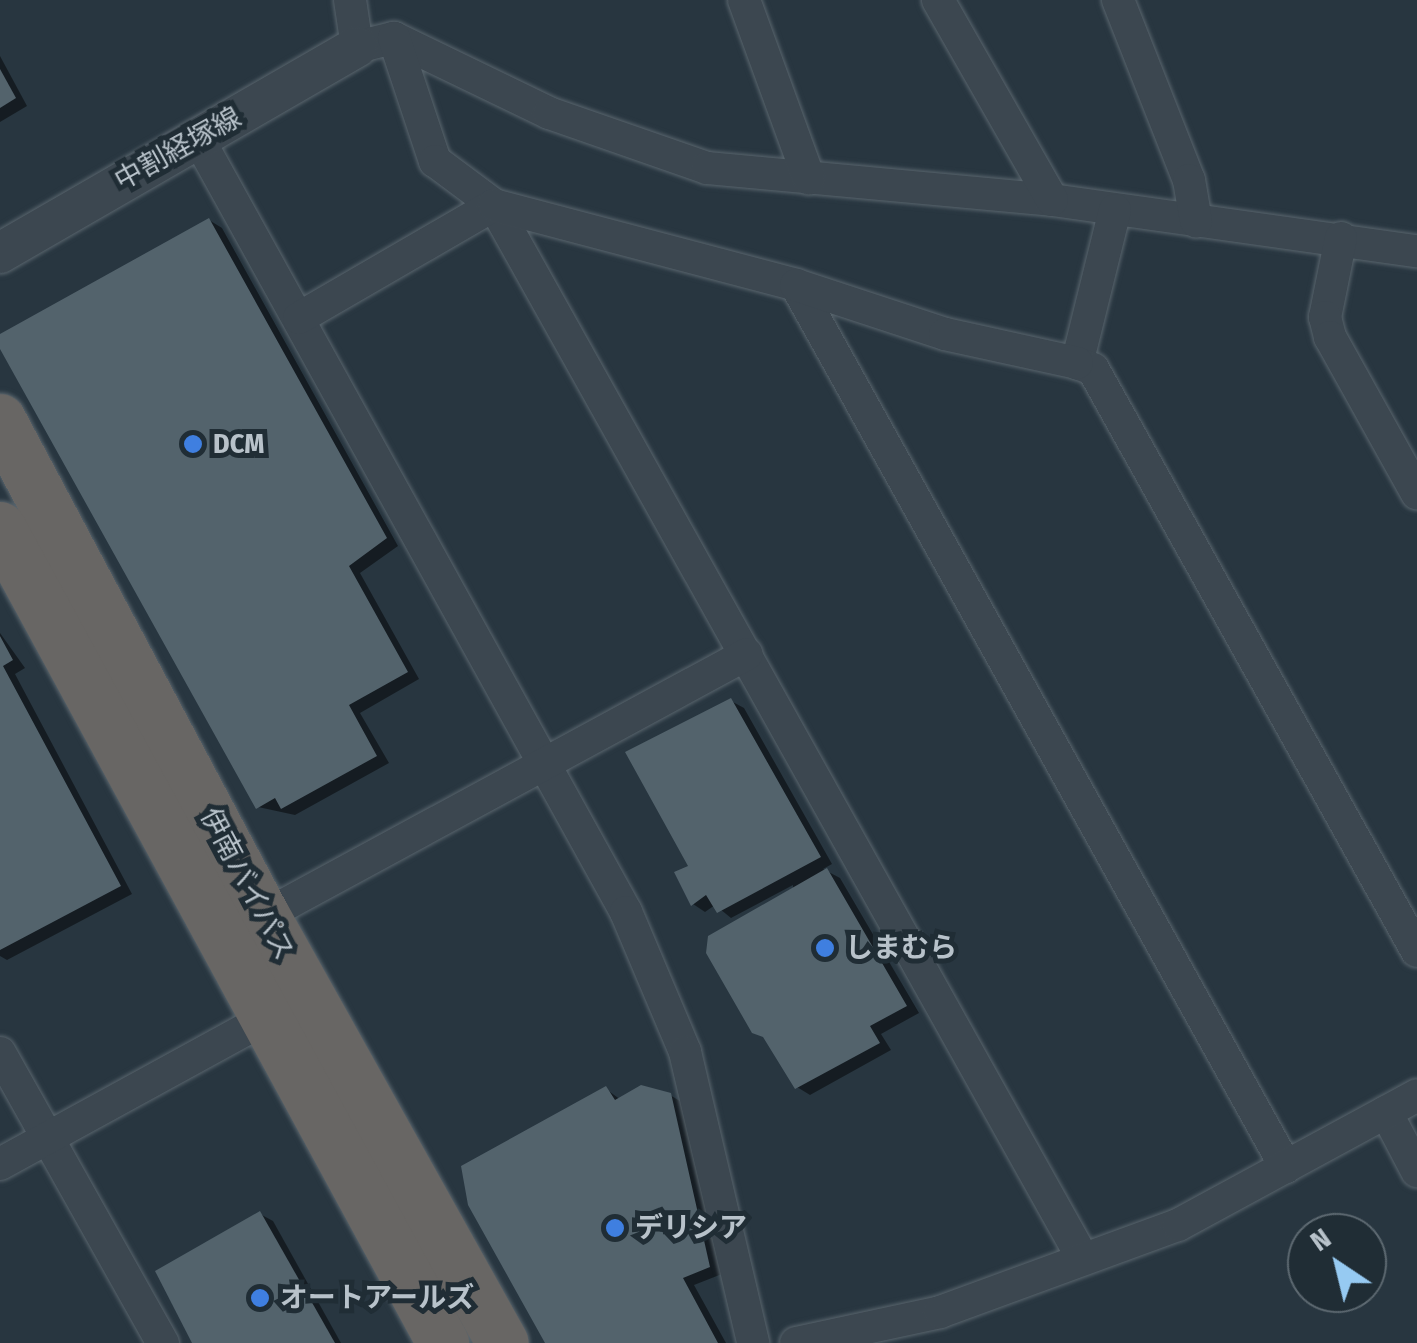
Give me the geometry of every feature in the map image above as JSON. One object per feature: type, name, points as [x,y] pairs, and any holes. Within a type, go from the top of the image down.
[{"type":"highway","name":"伊南バイパス","points":[[0,420],[264,916],[503,1343]]},
{"type":"highway","name":"伊南バイパス","points":[[0,528],[443,1343]]},
{"type":"street","points":[[350,0],[376,42],[435,161],[494,206],[796,285],[944,334],[1094,369],[1417,951]]},
{"type":"street","points":[[744,0],[809,179]]},
{"type":"street","points":[[938,0],[1052,200]]},
{"type":"street","points":[[1118,0],[1189,180],[1196,221]]},
{"type":"street","points":[[376,42],[628,146],[708,168],[1052,200],[1417,251]]},
{"type":"street","name":"中割経塚線","points":[[0,253],[376,42]]},
{"type":"street","points":[[199,140],[626,912],[685,1052],[754,1343]]},
{"type":"street","points":[[299,318],[494,206]]},
{"type":"street","points":[[494,206],[1083,1260]]},
{"type":"street","points":[[1078,364],[1116,210]]},
{"type":"street","points":[[1340,238],[1325,317],[1330,336],[1417,494]]},
{"type":"street","points":[[796,285],[1286,1166]]},
{"type":"street","points":[[264,916],[747,654]]},
{"type":"street","points":[[0,1164],[269,1017]]},
{"type":"street","points":[[0,1053],[163,1343]]},
{"type":"street","points":[[796,1343],[944,1327],[1083,1260],[1216,1208],[1417,1095]]},
{"type":"street","points":[[1386,1112],[1417,1170]]},
{"type":"building","points":[[0,69],[16,98],[0,108]]},
{"type":"building","name":"DCM","points":[[209,218],[387,538],[349,566],[408,672],[349,705],[377,756],[281,809],[275,798],[256,809],[0,349],[0,334]]},
{"type":"building","points":[[0,636],[13,660],[3,666],[121,886],[0,950]]},
{"type":"building","points":[[731,698],[821,857],[717,913],[706,895],[691,906],[674,872],[688,866],[625,752]]},
{"type":"building","points":[[827,868],[907,1006],[870,1026],[880,1043],[795,1089],[763,1037],[752,1033],[706,953],[708,936]]},
{"type":"building","points":[[641,1085],[671,1093],[710,1267],[683,1278],[718,1343],[545,1343],[468,1205],[461,1166],[606,1086],[615,1100]]},
{"type":"building","points":[[260,1211],[335,1343],[192,1343],[155,1271]]},
{"type":"place","name":"DCM","points":[[193,444]]},
{"type":"place","name":"しまむら","points":[[825,948]]},
{"type":"place","name":"デリシア","points":[[615,1228]]},
{"type":"place","name":"オートアールズ","points":[[260,1298]]}]
